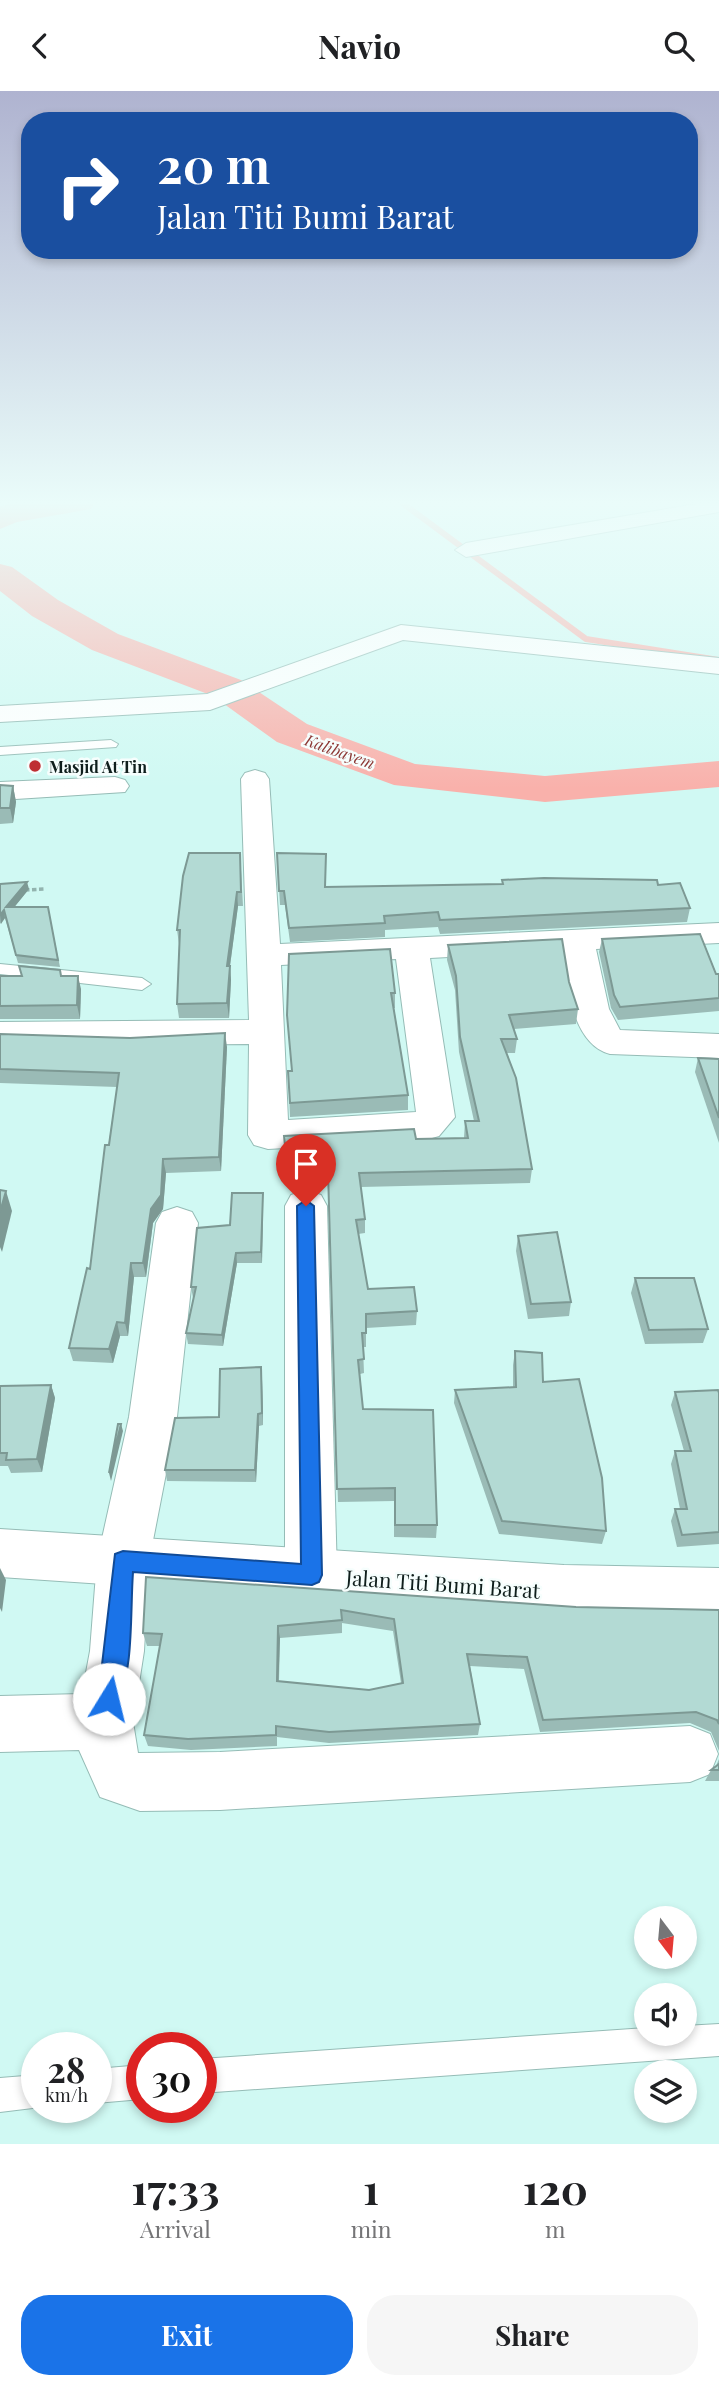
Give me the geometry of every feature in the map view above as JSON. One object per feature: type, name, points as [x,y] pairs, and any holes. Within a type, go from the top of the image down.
[{"type":"street","points":[[0,714],[210,702],[401,632],[719,666]]},
{"type":"street","points":[[255,779],[264,956],[269,1149],[350,1132],[425,1126],[433,1122],[436,1117],[411,947]]},
{"type":"street","points":[[0,792],[115,786]]},
{"type":"street","points":[[264,956],[719,933]]},
{"type":"street","points":[[577,939],[587,990],[604,1038],[616,1044],[719,1045]]},
{"type":"street","points":[[0,1034],[265,1032]]},
{"type":"street","points":[[306,1206],[312,1575]]},
{"type":"street","points":[[177,1223],[153,1417],[123,1562],[117,1651],[105,1722],[107,1750],[120,1777],[140,1782],[220,1781],[690,1754]]},
{"type":"street","name":"Jalan Titi Bumi Barat","points":[[0,1553],[564,1590],[719,1594]]},
{"type":"street","points":[[0,1724],[105,1722]]},
{"type":"lane","points":[[0,751],[111,744]]},
{"type":"lane","points":[[0,969],[142,984]]},
{"type":"lane","points":[[217,2074],[719,2040]]},
{"type":"lane","points":[[0,2095],[21,2093]]},
{"type":"path","points":[[23,890],[47,889]]},
{"type":"building","points":[[0,785],[13,786],[10,808],[0,808]]},
{"type":"building","points":[[189,853],[240,853],[241,892],[237,892],[227,966],[230,966],[227,1003],[177,1004],[180,930],[177,930],[183,876]]},
{"type":"building","points":[[277,853],[326,854],[325,887],[503,884],[502,880],[544,878],[657,880],[658,885],[680,883],[690,908],[440,920],[438,912],[384,916],[385,923],[289,928],[284,891],[279,891]]},
{"type":"building","points":[[27,882],[6,907],[48,907],[58,960],[16,955],[4,910],[0,915],[0,884]]},
{"type":"building","points":[[700,934],[716,974],[719,974],[719,998],[620,1007],[614,995],[602,939]]},
{"type":"building","points":[[562,939],[569,982],[578,1009],[509,1015],[517,1039],[501,1039],[516,1078],[532,1169],[359,1173],[365,1219],[356,1220],[368,1289],[414,1287],[417,1311],[366,1314],[366,1333],[362,1333],[364,1359],[358,1360],[363,1409],[433,1410],[437,1525],[395,1525],[395,1488],[337,1489],[328,1171],[288,1175],[284,1136],[414,1129],[416,1139],[468,1138],[465,1121],[479,1121],[460,1037],[456,976],[448,945]]},
{"type":"building","points":[[390,949],[395,993],[391,993],[408,1095],[290,1103],[288,1071],[292,1071],[287,1015],[289,954]]},
{"type":"building","points":[[19,966],[60,970],[61,976],[78,976],[77,1005],[0,1006],[0,976],[22,976]]},
{"type":"building","points":[[225,1033],[219,1157],[163,1159],[161,1195],[151,1209],[143,1263],[131,1263],[125,1323],[117,1322],[109,1349],[69,1348],[87,1268],[90,1269],[105,1145],[109,1145],[119,1073],[0,1069],[0,1034],[130,1038]]},
{"type":"building","points":[[698,1058],[719,1059],[719,1118]]},
{"type":"building","points":[[0,1190],[6,1191],[0,1212]]},
{"type":"building","points":[[232,1193],[263,1193],[261,1252],[236,1253],[222,1335],[186,1333],[196,1287],[191,1287],[197,1228],[230,1225]]},
{"type":"building","points":[[557,1232],[571,1302],[531,1304],[518,1236]]},
{"type":"building","points":[[635,1278],[694,1278],[708,1329],[649,1330]]},
{"type":"building","points":[[515,1351],[542,1353],[543,1382],[579,1379],[602,1478],[606,1531],[502,1521],[455,1390],[516,1387]]},
{"type":"building","points":[[261,1367],[262,1413],[258,1414],[255,1470],[165,1470],[175,1418],[219,1417],[220,1369]]},
{"type":"building","points":[[51,1385],[37,1459],[6,1460],[7,1453],[0,1453],[0,1386]]},
{"type":"building","points":[[718,1390],[719,1532],[682,1535],[675,1509],[687,1509],[675,1451],[691,1451],[675,1392]]},
{"type":"building","points":[[118,1424],[121,1424],[109,1473]]},
{"type":"building","points":[[146,1577],[576,1607],[719,1610],[719,1724],[717,1720],[696,1712],[543,1720],[527,1657],[467,1654],[480,1724],[329,1732],[276,1726],[276,1735],[188,1739],[144,1735],[162,1634],[143,1633]],"holes":[[[341,1610],[394,1619],[403,1683],[369,1690],[277,1681],[278,1626],[342,1620]]]},
{"type":"waterway","name":"Kalibayem","points":[[32,598],[105,642],[227,688],[292,733],[409,776],[545,789],[719,774]]},
{"type":"waterway","points":[[530,598],[586,639],[719,660]]},
{"type":"place","name":"Masjid At Tin","points":[[35,766]]},
{"type":"route","points":[[109,1699],[117,1651],[123,1562],[312,1575],[306,1206]]}]
